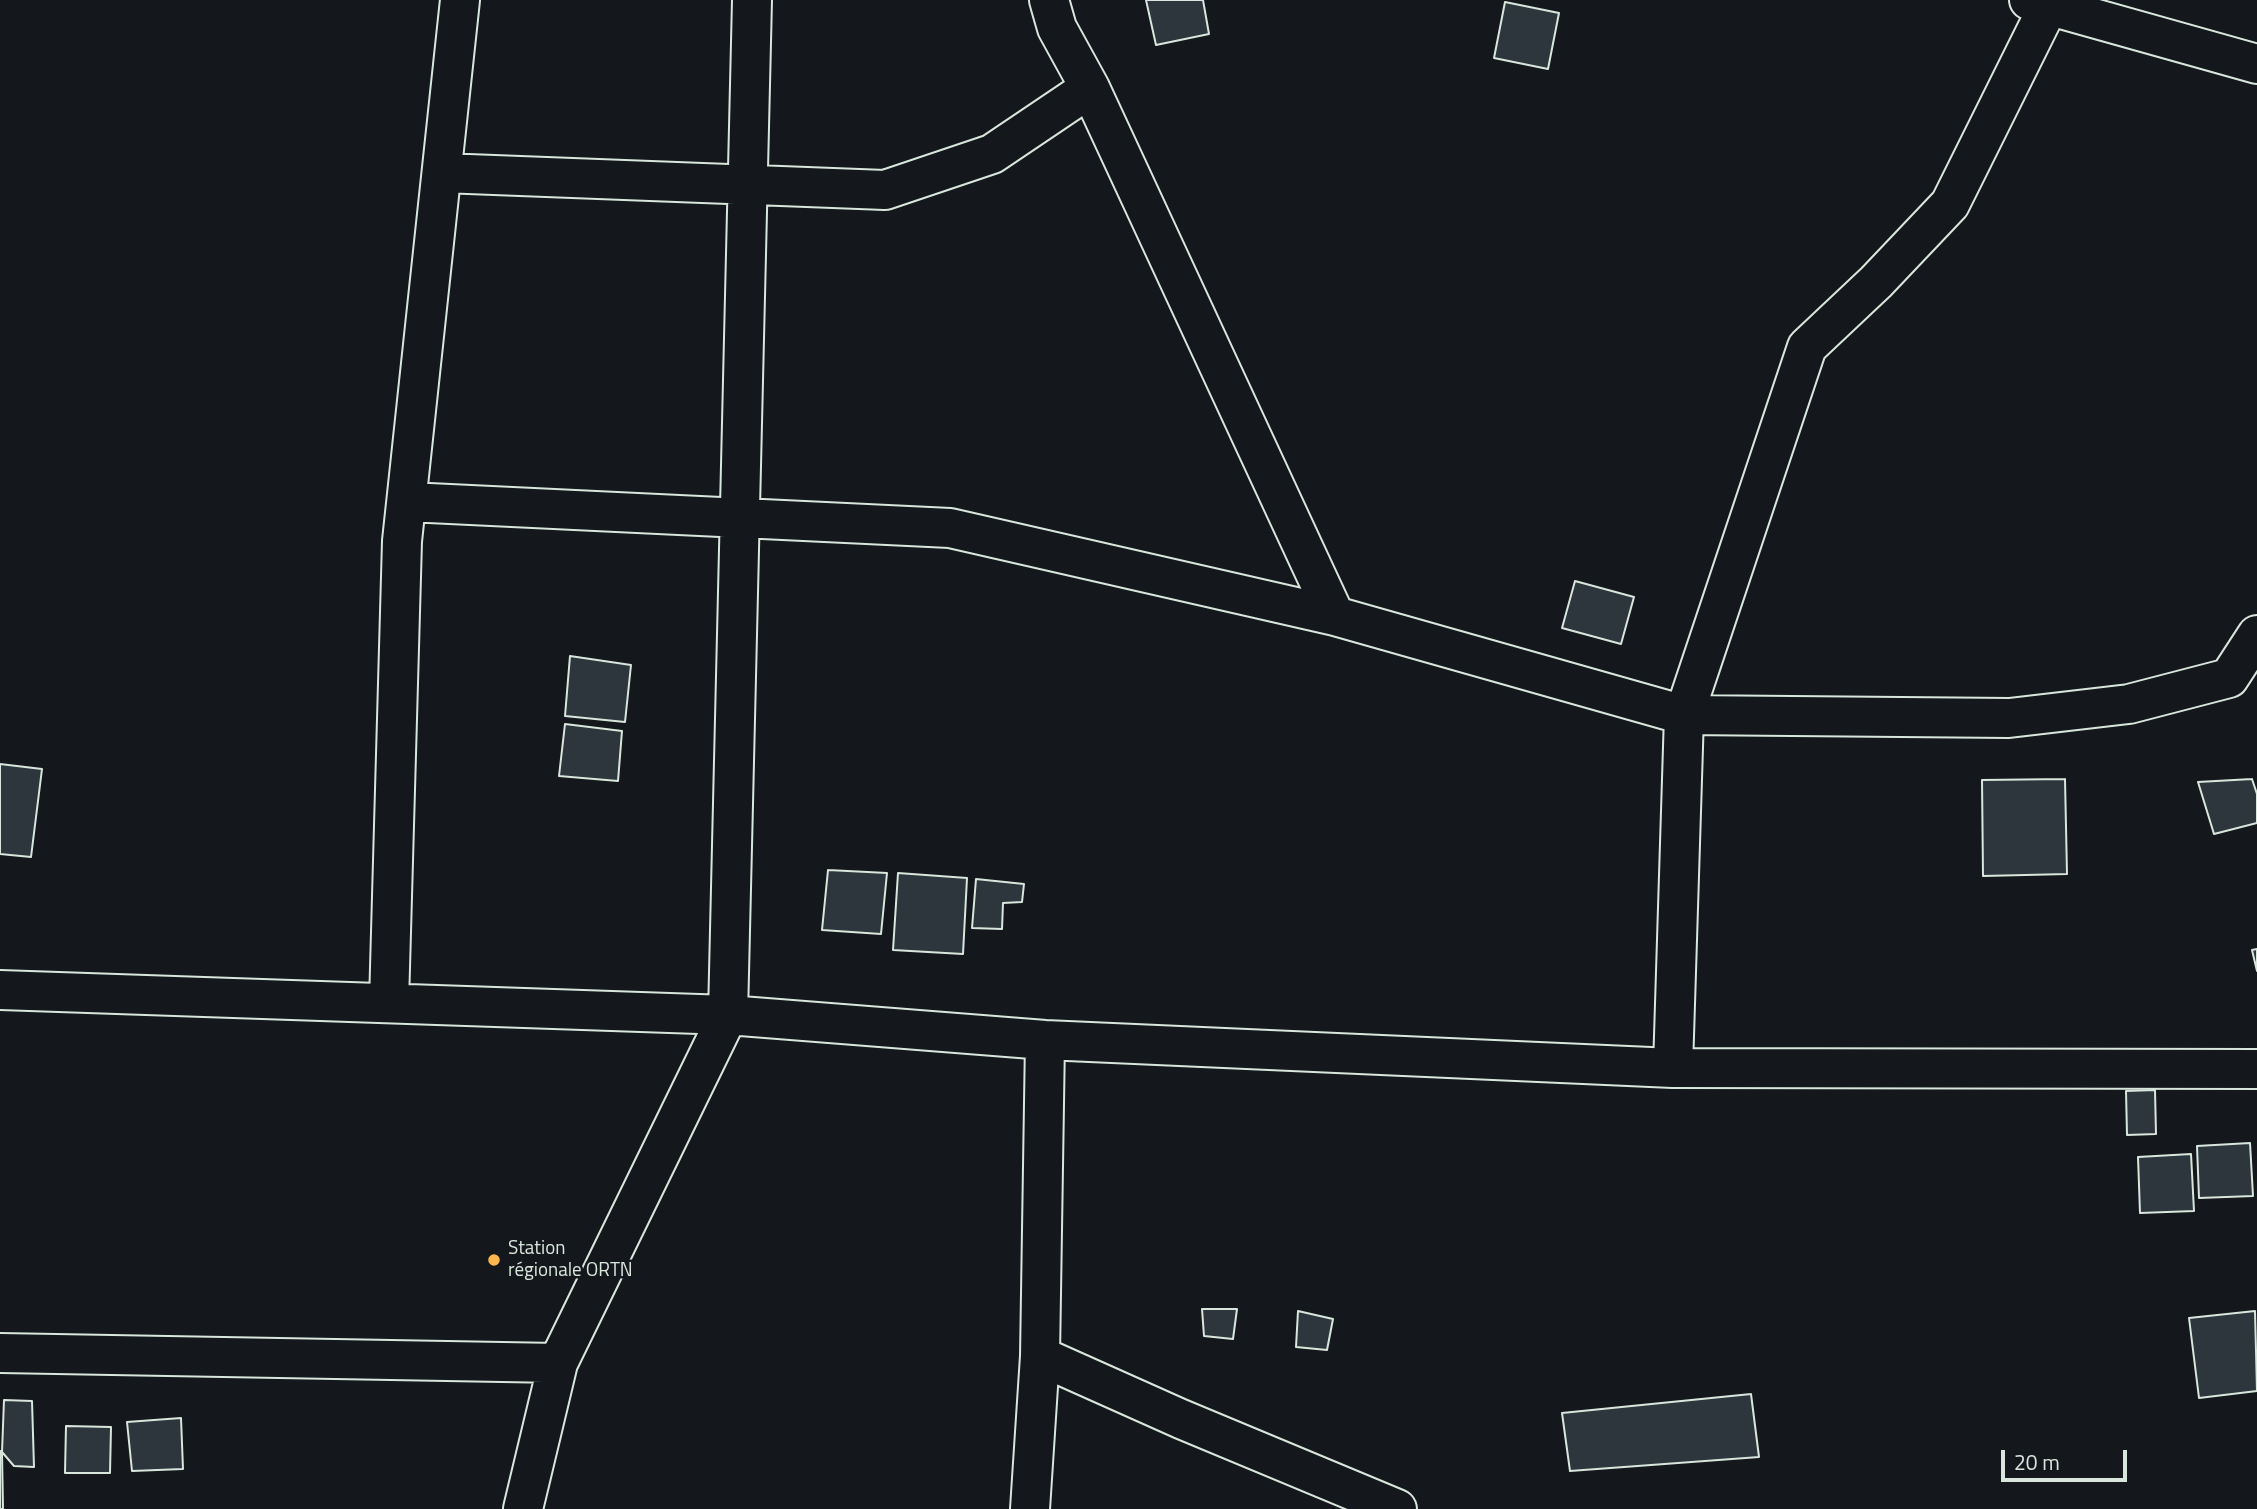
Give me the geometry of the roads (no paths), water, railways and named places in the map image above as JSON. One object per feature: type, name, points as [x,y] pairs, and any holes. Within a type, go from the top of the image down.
[{"type":"street","points":[[389,1003],[402,541],[460,0]]},
{"type":"street","points":[[523,1509],[558,1363],[727,1015],[752,0]]},
{"type":"street","points":[[1049,0],[1056,28],[1090,88],[1335,616]]},
{"type":"street","points":[[1673,1068],[1684,715],[1807,347],[1876,282],[1950,204],[2039,3],[2257,64]]},
{"type":"street","points":[[442,173],[885,190],[992,153],[1090,88]]},
{"type":"street","points":[[408,502],[950,528],[1335,616],[1684,715],[2009,718],[2129,704],[2229,678],[2257,635]]},
{"type":"street","points":[[0,990],[727,1015],[1045,1040],[1673,1068],[2257,1069]]},
{"type":"street","points":[[1030,1509],[1040,1356],[1045,1040]]},
{"type":"street","points":[[0,1353],[558,1363]]},
{"type":"street","points":[[1040,1356],[1181,1419],[1397,1509]]},
{"type":"place","name":"Station régionale ORTN","points":[[494,1260]]}]
